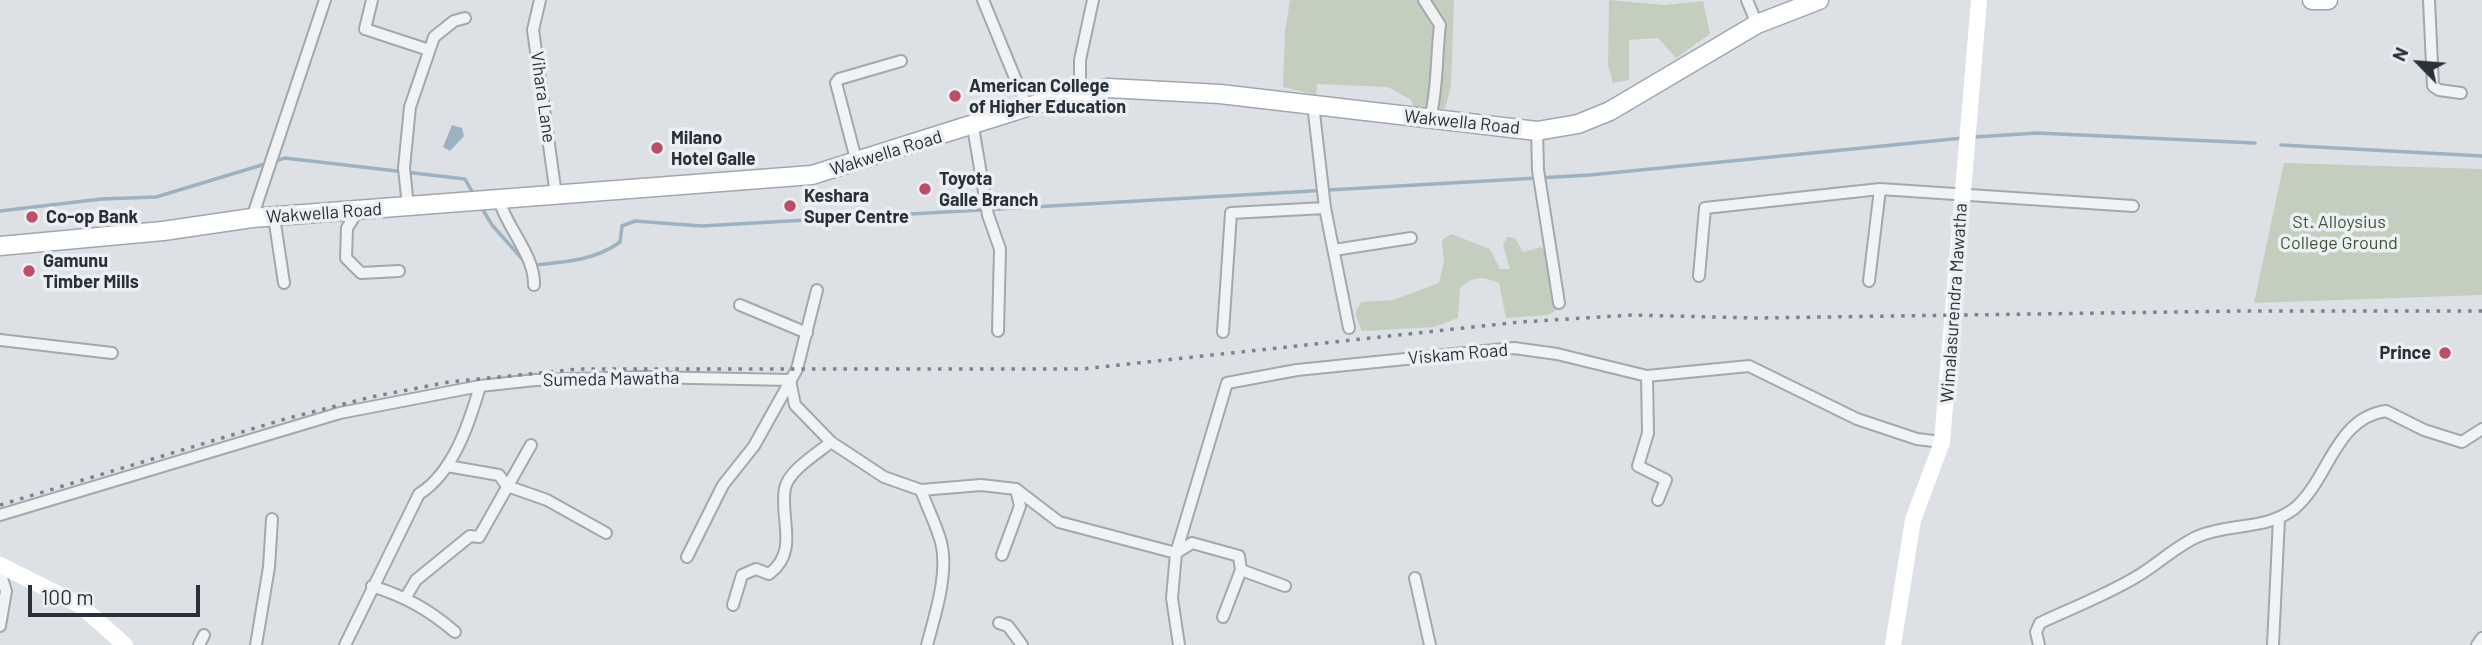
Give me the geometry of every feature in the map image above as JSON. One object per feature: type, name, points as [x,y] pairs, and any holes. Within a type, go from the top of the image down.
[{"type":"main road","name":"Wakwella Road","points":[[0,246],[163,231],[252,218],[812,175],[973,127],[1027,107],[1080,93],[1146,88],[1313,104],[1537,131],[1578,124],[1610,111],[1757,24],[1819,0]]},
{"type":"main road","points":[[2312,0],[2328,0]]},
{"type":"street","points":[[252,218],[325,0]]},
{"type":"street","points":[[372,0],[365,29],[429,50]]},
{"type":"street","name":"Vihara Lane","points":[[540,0],[533,30],[556,195]]},
{"type":"street","points":[[983,0],[999,33],[1027,107]]},
{"type":"street","points":[[1080,93],[1080,60],[1093,0]]},
{"type":"street","points":[[1424,0],[1440,24],[1435,63],[1438,88],[1430,120]]},
{"type":"street","points":[[1746,0],[1757,24]]},
{"type":"street","name":"Wimalasurendra Mawatha","points":[[1893,645],[1913,520],[1942,442],[1979,0]]},
{"type":"street","points":[[2429,0],[2433,86],[2439,90],[2461,93]]},
{"type":"street","points":[[408,206],[404,168],[410,107],[434,37],[454,21],[465,18]]},
{"type":"street","points":[[857,163],[836,83],[839,79],[901,61]]},
{"type":"street","points":[[1313,104],[1325,208],[1349,328]]},
{"type":"street","points":[[973,127],[988,215],[1000,249],[998,331]]},
{"type":"street","points":[[1537,131],[1539,176],[1559,303]]},
{"type":"street","points":[[1870,281],[1880,189]]},
{"type":"street","points":[[1699,276],[1705,208],[1880,189],[1962,192],[2133,206]]},
{"type":"street","points":[[499,200],[505,219],[532,267],[534,285]]},
{"type":"street","points":[[1223,332],[1230,214],[1325,208]]},
{"type":"street","points":[[358,211],[347,228],[346,258],[361,273],[399,271]]},
{"type":"street","points":[[274,217],[284,283]]},
{"type":"street","points":[[1334,250],[1411,238]]},
{"type":"street","points":[[687,557],[723,485],[754,446],[797,369],[817,290]]},
{"type":"street","points":[[740,304],[807,333]]},
{"type":"street","points":[[0,340],[112,353]]},
{"type":"street","name":"Viskam Road","points":[[1179,645],[1172,598],[1176,553],[1227,383],[1297,370],[1514,348],[1557,354],[1647,376],[1749,366],[1857,419],[1917,439],[1942,442]]},
{"type":"street","points":[[1647,376],[1648,433],[1638,466],[1666,480],[1658,500]]},
{"type":"street","name":"Sumeda Mawatha","points":[[0,515],[340,413],[480,386],[535,380],[645,377],[790,380]]},
{"type":"street","points":[[790,380],[795,405],[831,442],[884,477],[921,490],[981,485],[1016,489],[1059,522],[1176,553],[1192,543],[1238,556],[1241,570],[1223,617]]},
{"type":"street","points":[[345,645],[419,494],[436,483],[447,466],[472,414],[480,386]]},
{"type":"street","points":[[2039,645],[2036,632],[2040,623],[2135,578],[2198,536],[2279,519],[2296,507],[2317,484],[2344,437],[2359,419],[2386,411],[2424,430],[2462,442],[2482,429]]},
{"type":"street","points":[[733,605],[742,575],[756,569],[769,574],[778,568],[788,545],[785,486],[796,471],[831,442]]},
{"type":"street","points":[[406,597],[416,580],[470,536],[480,537],[531,445]]},
{"type":"street","points":[[447,466],[499,475],[507,486],[547,500],[606,534]]},
{"type":"street","points":[[1002,555],[1020,506],[1016,489]]},
{"type":"street","points":[[921,490],[942,543],[942,567],[927,645]]},
{"type":"street","points":[[257,645],[269,567],[272,519]]},
{"type":"street","points":[[2273,645],[2279,519]]},
{"type":"street","points":[[0,565],[80,605],[125,645]]},
{"type":"street","points":[[1241,570],[1285,586]]},
{"type":"street","points":[[0,572],[6,592],[0,626]]},
{"type":"street","points":[[1415,578],[1430,645]]},
{"type":"street","points":[[372,586],[406,597],[427,608],[455,632]]},
{"type":"street","points":[[999,623],[1008,626],[1022,645]]},
{"type":"street","points":[[2477,645],[2482,638]]},
{"type":"green space","points":[[1290,0],[1419,0],[1429,21],[1433,0],[1454,0],[1451,87],[1445,108],[1417,115],[1411,100],[1388,87],[1317,84],[1316,95],[1283,87],[1285,31]]},
{"type":"green space","points":[[1609,0],[1664,5],[1703,1],[1710,34],[1676,58],[1658,38],[1629,40],[1629,80],[1613,83],[1608,65]]},
{"type":"green space","name":"St. Alloysius College Ground","points":[[2284,163],[2482,169],[2482,295],[2254,303]]},
{"type":"green space","points":[[1451,234],[1490,249],[1500,269],[1510,269],[1503,245],[1507,237],[1515,238],[1523,252],[1541,247],[1553,267],[1557,310],[1548,315],[1506,318],[1499,283],[1478,278],[1460,288],[1458,318],[1434,327],[1362,331],[1355,314],[1361,302],[1393,300],[1439,283],[1444,261],[1442,240]]},
{"type":"water","points":[[452,125],[462,128],[464,136],[450,151],[443,147]]},
{"type":"waterway","points":[[1974,137],[2037,133],[2255,143]]},
{"type":"waterway","points":[[534,265],[578,260],[600,253],[620,242],[622,226],[635,221],[702,226],[1590,175],[1963,138]]},
{"type":"waterway","points":[[2281,145],[2482,156]]},
{"type":"waterway","points":[[0,211],[101,199],[156,197],[285,158],[465,179],[474,195]]},
{"type":"waterway","points":[[480,205],[492,225],[525,262]]},
{"type":"railway","points":[[0,505],[285,419],[371,397],[449,382],[579,369],[1082,369],[1520,322],[1632,315],[1756,318],[2244,311],[2482,311]]},
{"type":"place","name":"American College of Higher Education","points":[[955,96]]},
{"type":"place","name":"Milano Hotel Galle","points":[[657,148]]},
{"type":"place","name":"Toyota Galle Branch","points":[[925,189]]},
{"type":"place","name":"Keshara Super Centre","points":[[790,206]]},
{"type":"place","name":"Co-op Bank","points":[[32,217]]},
{"type":"place","name":"Gamunu Timber Mills","points":[[29,271]]},
{"type":"place","name":"Prince","points":[[2445,353]]}]
